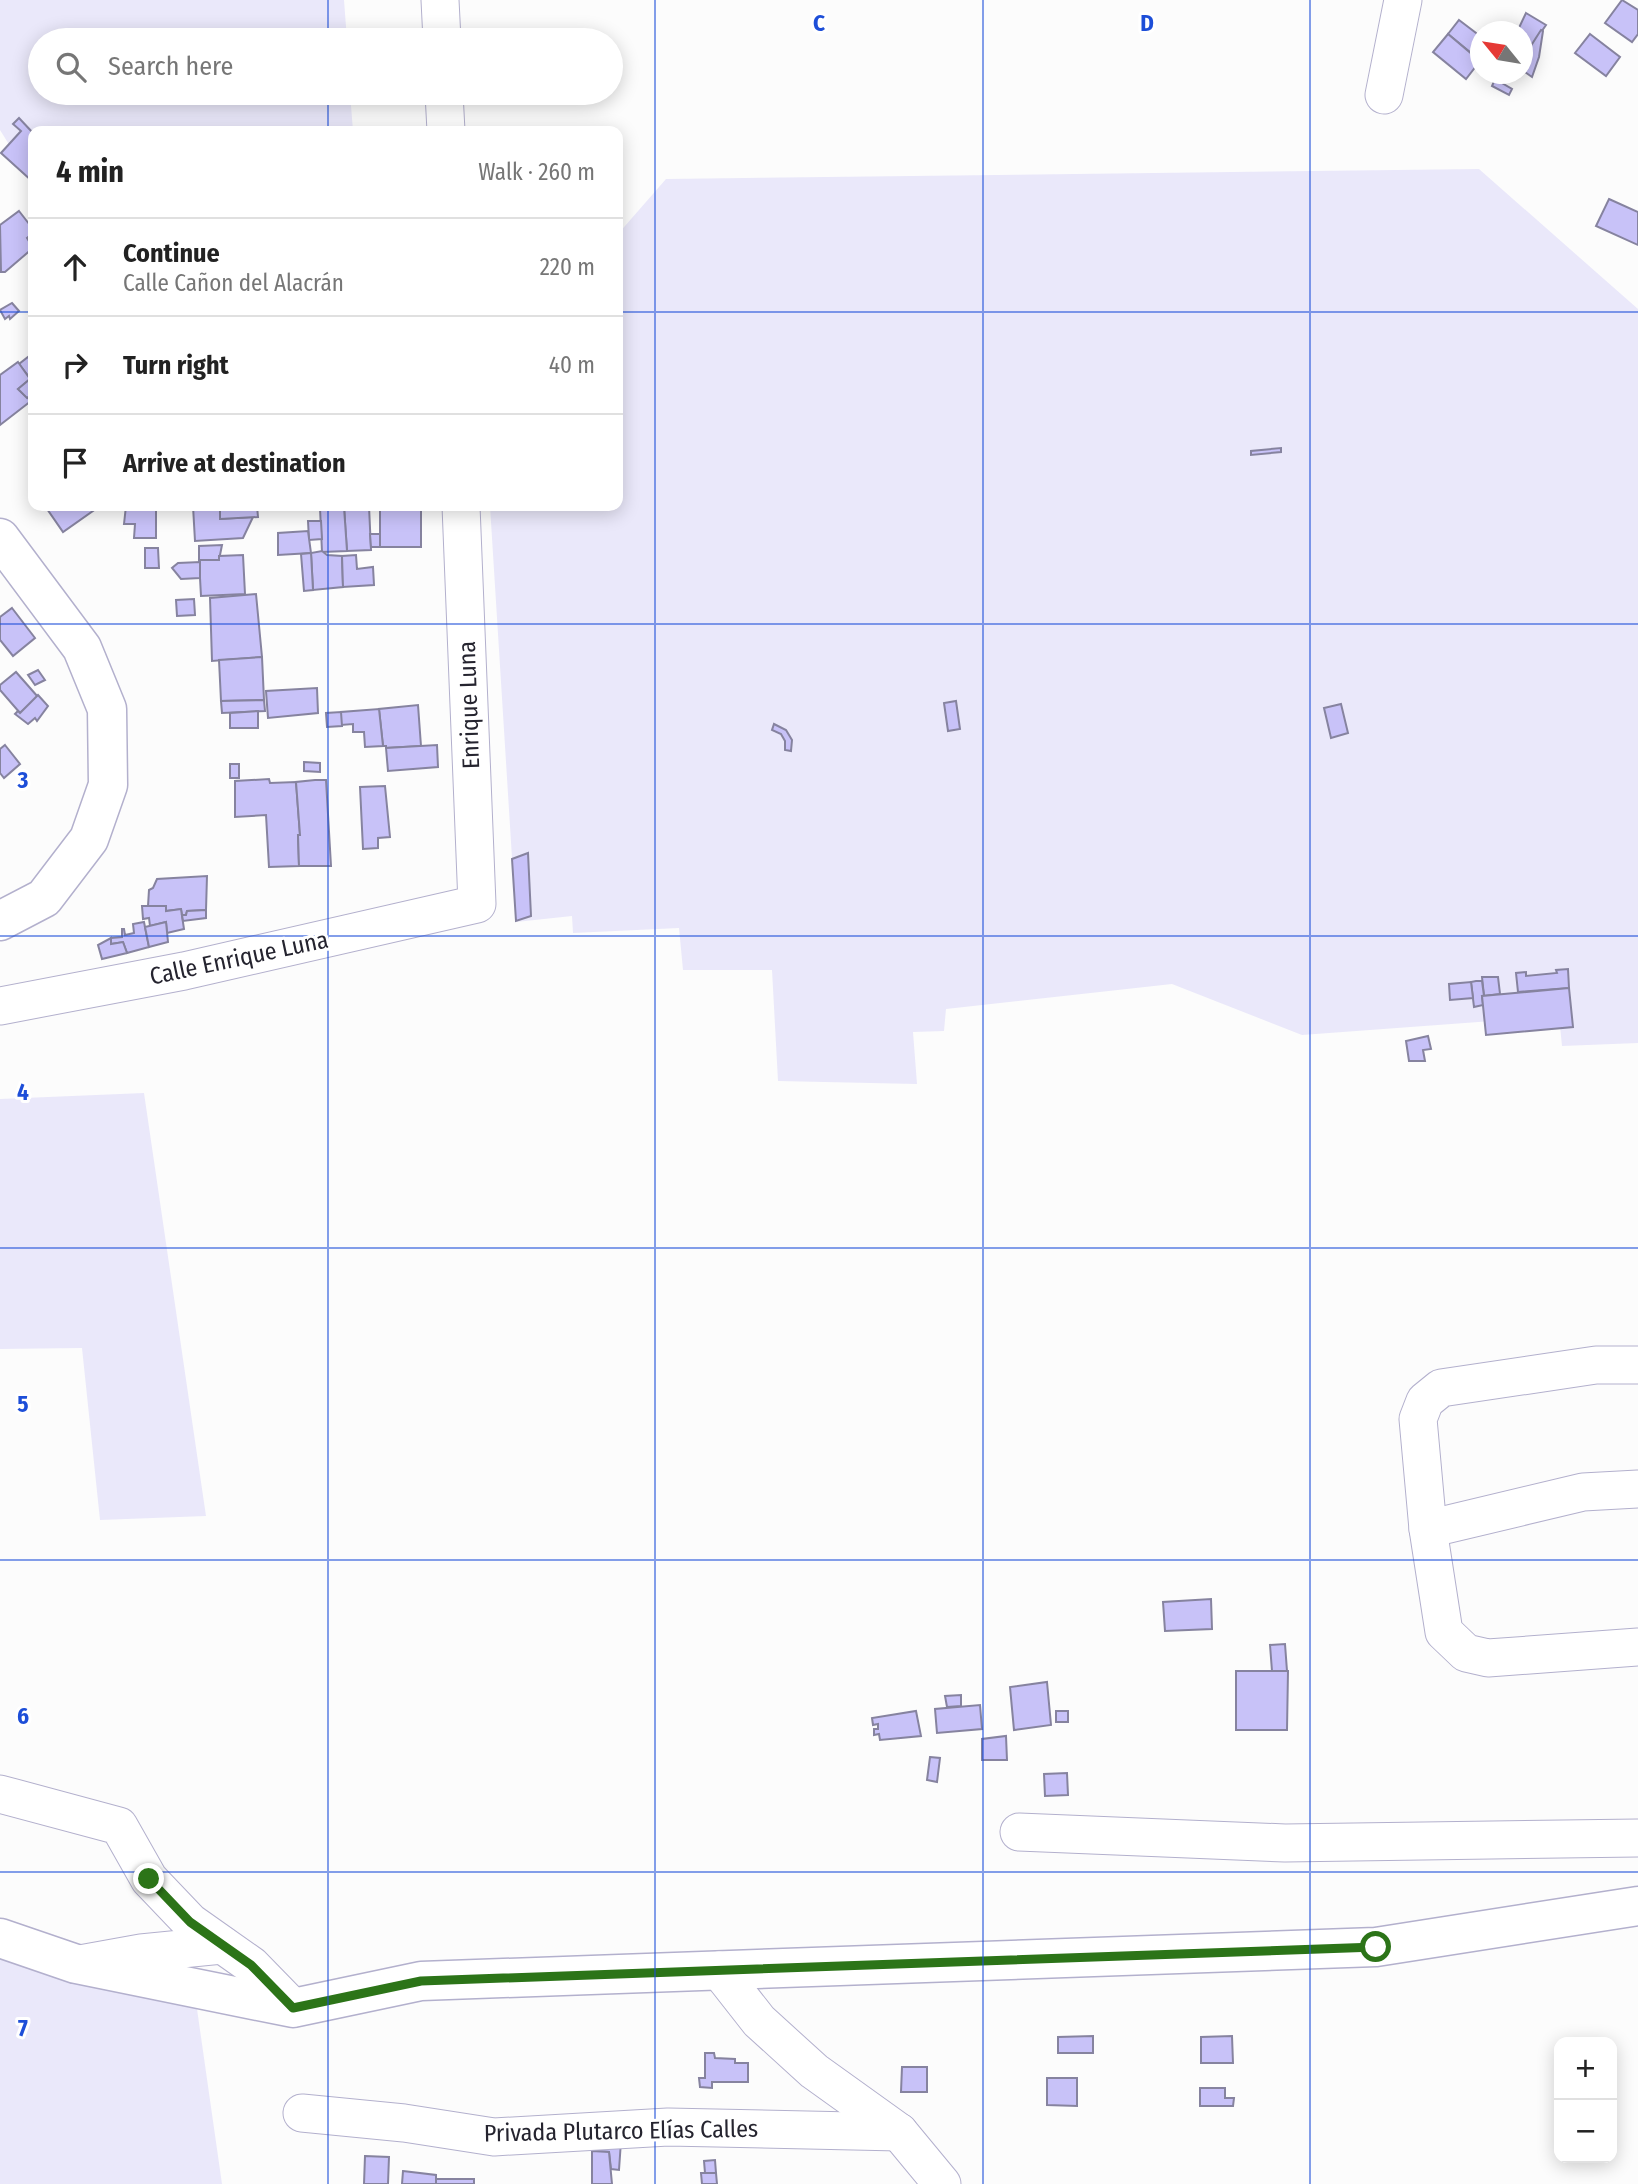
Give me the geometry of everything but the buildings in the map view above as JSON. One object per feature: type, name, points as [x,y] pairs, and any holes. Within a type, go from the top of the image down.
[{"type":"main road","points":[[0,538],[82,648],[107,709],[108,785],[89,839],[44,898],[0,921]]},
{"type":"main road","points":[[0,1938],[76,1964],[293,2008],[421,1981],[1376,1947],[1638,1906]]},
{"type":"street","points":[[440,0],[441,28]]},
{"type":"street","points":[[1384,95],[1403,0]]},
{"type":"street","points":[[445,105],[446,126]]},
{"type":"street","name":"Enrique Luna","points":[[461,511],[477,904]]},
{"type":"street","name":"Calle Enrique Luna","points":[[0,1006],[184,971],[477,904]]},
{"type":"street","points":[[1638,1365],[1596,1364],[1441,1388],[1425,1401],[1418,1419],[1428,1529],[1444,1632],[1466,1653],[1488,1658],[1638,1647]]},
{"type":"street","points":[[1428,1529],[1583,1492],[1638,1489]]},
{"type":"street","points":[[0,1794],[119,1826],[149,1879],[190,1922],[251,1965],[293,2008]]},
{"type":"street","points":[[1019,1832],[1285,1843],[1638,1838]]},
{"type":"street","points":[[76,1964],[141,1953],[222,1945]]},
{"type":"street","points":[[719,1970],[759,2021],[814,2071],[899,2132],[942,2184]]},
{"type":"street","name":"Privada Plutarco Elías Calles","points":[[302,2113],[404,2123],[494,2137],[668,2127],[899,2132]]},
{"type":"shaded area","points":[[0,0],[344,0],[346,28],[28,28],[28,105],[351,105],[353,126],[28,126],[28,175],[0,130]]},
{"type":"shaded area","points":[[1479,169],[1638,309],[1638,1043],[1562,1046],[1559,1016],[1302,1035],[1172,984],[946,1009],[944,1031],[913,1032],[917,1084],[778,1081],[772,970],[683,970],[679,928],[573,933],[572,916],[516,922],[490,511],[623,511],[623,228],[666,179]]},
{"type":"shaded area","points":[[144,1093],[206,1516],[100,1520],[82,1348],[0,1349],[0,1099]]},
{"type":"shaded area","points":[[0,1938],[185,1986],[197,2009],[222,2184],[0,2184]]},
{"type":"route","points":[[149,1879],[190,1922],[251,1965],[293,2008],[421,1981],[1376,1947]]}]
